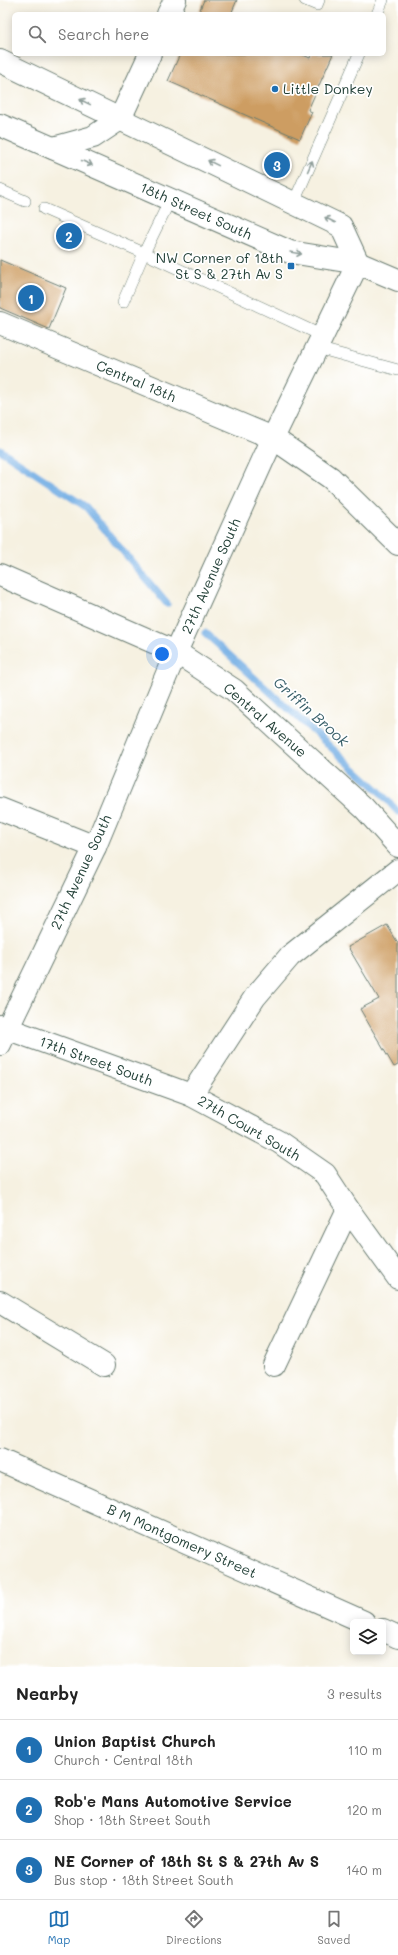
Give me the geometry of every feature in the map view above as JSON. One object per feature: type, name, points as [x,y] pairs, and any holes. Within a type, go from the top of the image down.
[{"type":"street","points":[[169,12],[174,0]]},
{"type":"street","points":[[52,148],[92,137],[120,119],[149,56]]},
{"type":"street","points":[[3,59],[120,119],[341,226],[358,263]]},
{"type":"street","name":"18th Street South","points":[[0,125],[290,252],[358,263],[398,280]]},
{"type":"street","name":"27th Avenue South","points":[[2,1033],[95,847],[176,652],[273,438],[358,263]]},
{"type":"street","name":"Central 18th","points":[[0,323],[273,438],[331,478],[398,544]]},
{"type":"street","name":"Central Avenue","points":[[0,575],[176,652],[234,690],[364,808],[398,846]]},
{"type":"street","points":[[0,810],[95,847]]},
{"type":"street","name":"27th Court South","points":[[398,870],[290,956],[255,997],[191,1095],[279,1142],[325,1174],[348,1209],[398,1278]]},
{"type":"street","name":"17th Street South","points":[[2,1033],[191,1095]]},
{"type":"street","points":[[274,1365],[348,1209]]},
{"type":"street","points":[[0,1302],[104,1365]]},
{"type":"street","name":"B M Montgomery Street","points":[[0,1460],[357,1619]]},
{"type":"street","points":[[386,1631],[398,1637]]},
{"type":"lane","points":[[305,0],[317,5],[319,0]]},
{"type":"lane","points":[[378,12],[383,0]]},
{"type":"lane","points":[[294,202],[358,56]]},
{"type":"lane","points":[[0,190],[25,201]]},
{"type":"lane","points":[[123,302],[144,253],[170,200]]},
{"type":"lane","points":[[44,209],[144,253],[320,342],[398,370]]},
{"type":"building","points":[[204,0],[237,0],[232,12],[199,12]]},
{"type":"building","points":[[179,56],[306,56],[310,58],[311,56],[332,56],[308,110],[312,112],[300,139],[168,81]]},
{"type":"building","points":[[0,260],[66,288],[49,329],[0,308]]},
{"type":"building","points":[[387,925],[398,943],[398,1065],[394,1067],[360,1009],[379,999],[348,947]]},
{"type":"waterway","name":"Griffin Brook","points":[[0,450],[86,507],[167,604]]},
{"type":"waterway","name":"Griffin Brook","points":[[205,633],[379,791],[398,812]]},
{"type":"place","name":"Little Donkey","points":[[275,89]]},
{"type":"place","name":"NE Corner of 18th St S & 27th Av S","points":[[277,165]]},
{"type":"place","name":"Rob'e Mans Automotive Service","points":[[69,236]]},
{"type":"place","name":"NW Corner of 18th St S & 27th Av S","points":[[291,266]]},
{"type":"place","name":"Union Baptist Church","points":[[31,298]]}]
